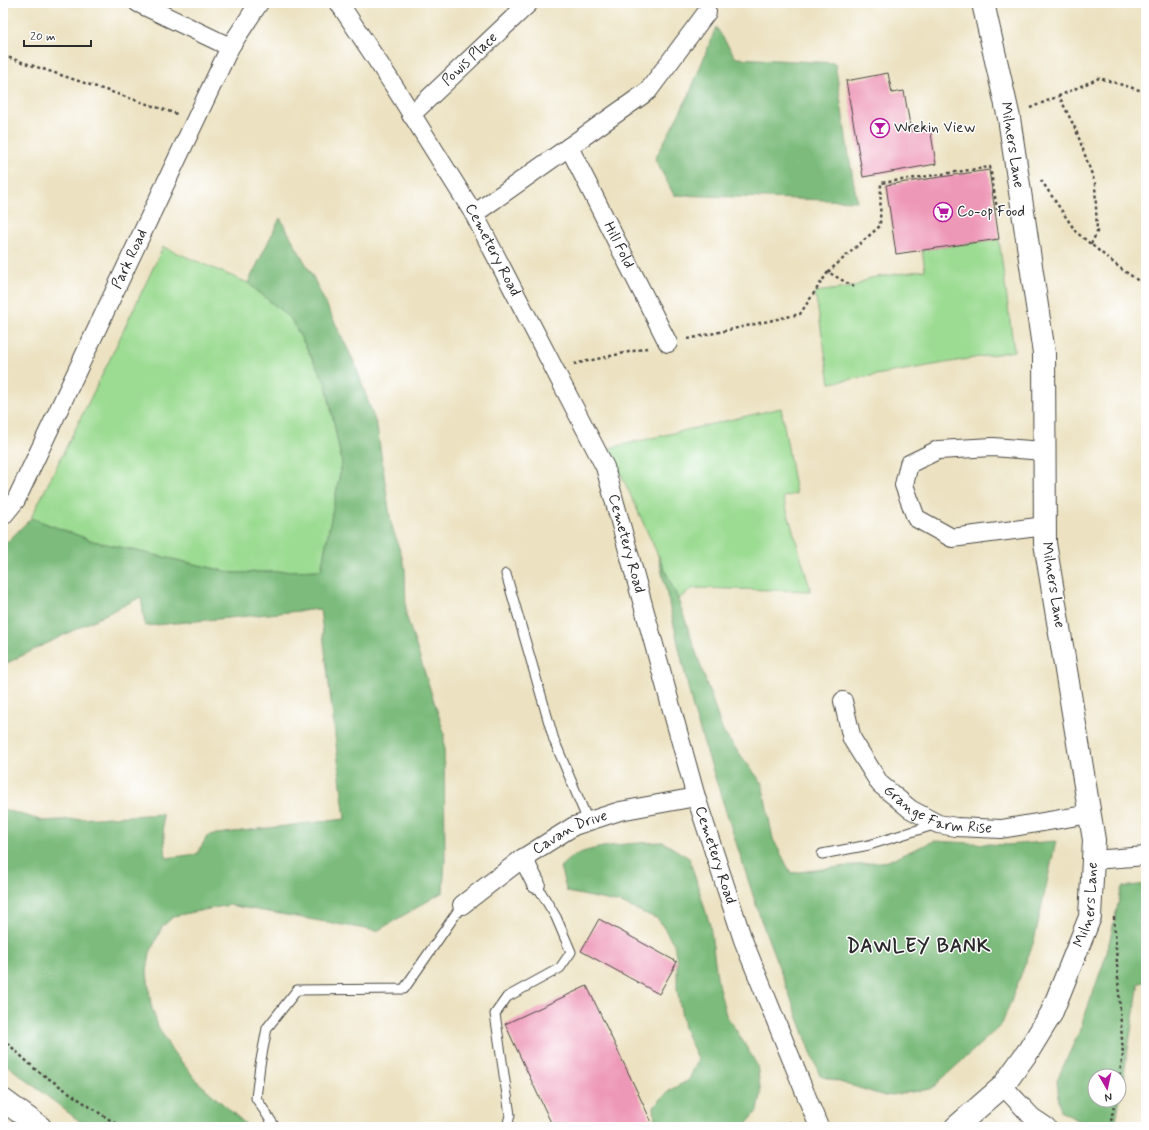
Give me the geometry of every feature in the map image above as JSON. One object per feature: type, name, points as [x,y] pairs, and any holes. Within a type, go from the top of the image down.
[{"type":"street","points":[[138,3],[230,46]]},
{"type":"street","name":"Park Road","points":[[3,516],[16,500],[230,46],[259,3]]},
{"type":"street","name":"Cemetery Road","points":[[338,3],[394,86],[411,116],[474,214],[605,467],[696,797],[743,940],[819,1127]]},
{"type":"street","name":"Powis Place","points":[[411,116],[529,3]]},
{"type":"street","name":"Milners Lane","points":[[956,1127],[1002,1086],[1029,1050],[1051,1014],[1090,918],[1094,840],[1045,543],[1044,353],[1009,118],[983,3]]},
{"type":"street","points":[[474,214],[648,90],[707,12]]},
{"type":"street","name":"Hill Fold","points":[[569,147],[668,343]]},
{"type":"street","points":[[1044,451],[993,447],[938,450],[909,464],[904,485],[916,518],[952,538],[1045,526]]},
{"type":"street","name":"Grange Farm Rise","points":[[843,701],[852,739],[880,784],[910,809],[938,824],[956,827],[1001,829],[1090,814]]},
{"type":"street","name":"Cavan Drive","points":[[462,905],[523,858],[574,826],[620,811],[696,797]]},
{"type":"street","points":[[1093,860],[1146,856]]},
{"type":"street","points":[[523,858],[536,884]]},
{"type":"street","points":[[1002,1086],[1032,1117],[1047,1127]]},
{"type":"street","points":[[3,1100],[40,1127]]},
{"type":"lane","points":[[506,574],[554,740],[588,821]]},
{"type":"lane","points":[[822,854],[869,845],[938,824]]},
{"type":"lane","points":[[507,1127],[510,1115],[495,1014],[507,996],[560,968],[571,952],[556,917],[536,884]]},
{"type":"lane","points":[[275,1127],[256,1098],[260,1065],[267,1028],[297,990],[404,988],[462,905]]},
{"type":"path","points":[[3,58],[7,57],[196,120]]},
{"type":"path","points":[[1009,118],[1099,78],[1146,92]]},
{"type":"path","points":[[1059,96],[1076,130],[1095,184],[1097,232],[1091,244]]},
{"type":"path","points":[[554,368],[800,314],[828,272],[880,226],[880,183],[990,167],[997,209],[1021,205]]},
{"type":"path","points":[[1039,177],[1076,232],[1120,268],[1146,286]]},
{"type":"path","points":[[828,272],[854,287]]},
{"type":"path","points":[[1114,913],[1123,1055],[1121,1068]]},
{"type":"path","points":[[3,1040],[35,1069],[121,1127]]},
{"type":"path","points":[[1110,1127],[1114,1108]]},
{"type":"path","points":[[784,1127],[791,1122]]},
{"type":"green space","points":[[716,27],[736,58],[835,63],[857,201],[674,195],[655,159],[689,95]]},
{"type":"green space","points":[[280,218],[311,273],[355,364],[377,427],[391,523],[405,567],[406,615],[444,732],[445,861],[443,892],[377,931],[229,905],[174,916],[162,927],[150,953],[147,972],[151,1005],[158,1026],[170,1048],[198,1082],[249,1127],[87,1127],[3,1062],[3,809],[43,821],[162,814],[166,858],[197,854],[208,835],[345,819],[320,609],[145,626],[141,597],[3,665],[3,546],[31,518],[93,541],[234,573],[321,570],[342,463],[326,384],[291,319],[248,283]]},
{"type":"green space","points":[[999,239],[1014,351],[830,383],[815,292],[854,287],[870,278],[925,270],[922,250]]},
{"type":"green space","points":[[163,247],[248,283],[291,319],[326,384],[342,463],[321,570],[234,573],[93,541],[31,518],[108,363]]},
{"type":"green space","points":[[781,408],[796,494],[783,497],[811,591],[694,588],[678,599],[609,448]]},
{"type":"green space","points":[[658,555],[678,599],[723,732],[762,783],[773,839],[791,873],[888,861],[934,841],[1007,845],[1056,841],[1034,941],[1002,1024],[931,1089],[885,1096],[820,1076],[761,920],[693,709]]},
{"type":"green space","points":[[663,842],[689,858],[710,925],[718,984],[726,1015],[757,1065],[761,1095],[758,1110],[744,1127],[655,1127],[654,1106],[670,1090],[689,1080],[698,1059],[684,1028],[677,989],[677,962],[674,944],[658,919],[621,903],[567,892],[560,867],[575,855],[607,846]]},
{"type":"green space","points":[[1146,884],[1146,982],[1139,983],[1125,1068],[1087,1068],[1087,1108],[1118,1108],[1115,1127],[1091,1127],[1060,1111],[1057,1080],[1079,1032],[1106,956],[1122,887]]},
{"type":"building","points":[[888,73],[892,93],[904,91],[911,131],[930,127],[936,164],[863,177],[846,81]]},
{"type":"building","name":"Co-op Food","points":[[989,170],[999,239],[896,254],[886,185]]},
{"type":"building","points":[[599,919],[677,962],[659,994],[581,951]]},
{"type":"building","points":[[587,986],[654,1127],[553,1127],[505,1024]]},
{"type":"place","name":"Wrekin View","points":[[880,128]]},
{"type":"place","name":"Co-op Food","points":[[943,212]]},
{"type":"district","name":"DAWLEY BANK","points":[[919,946]]}]
